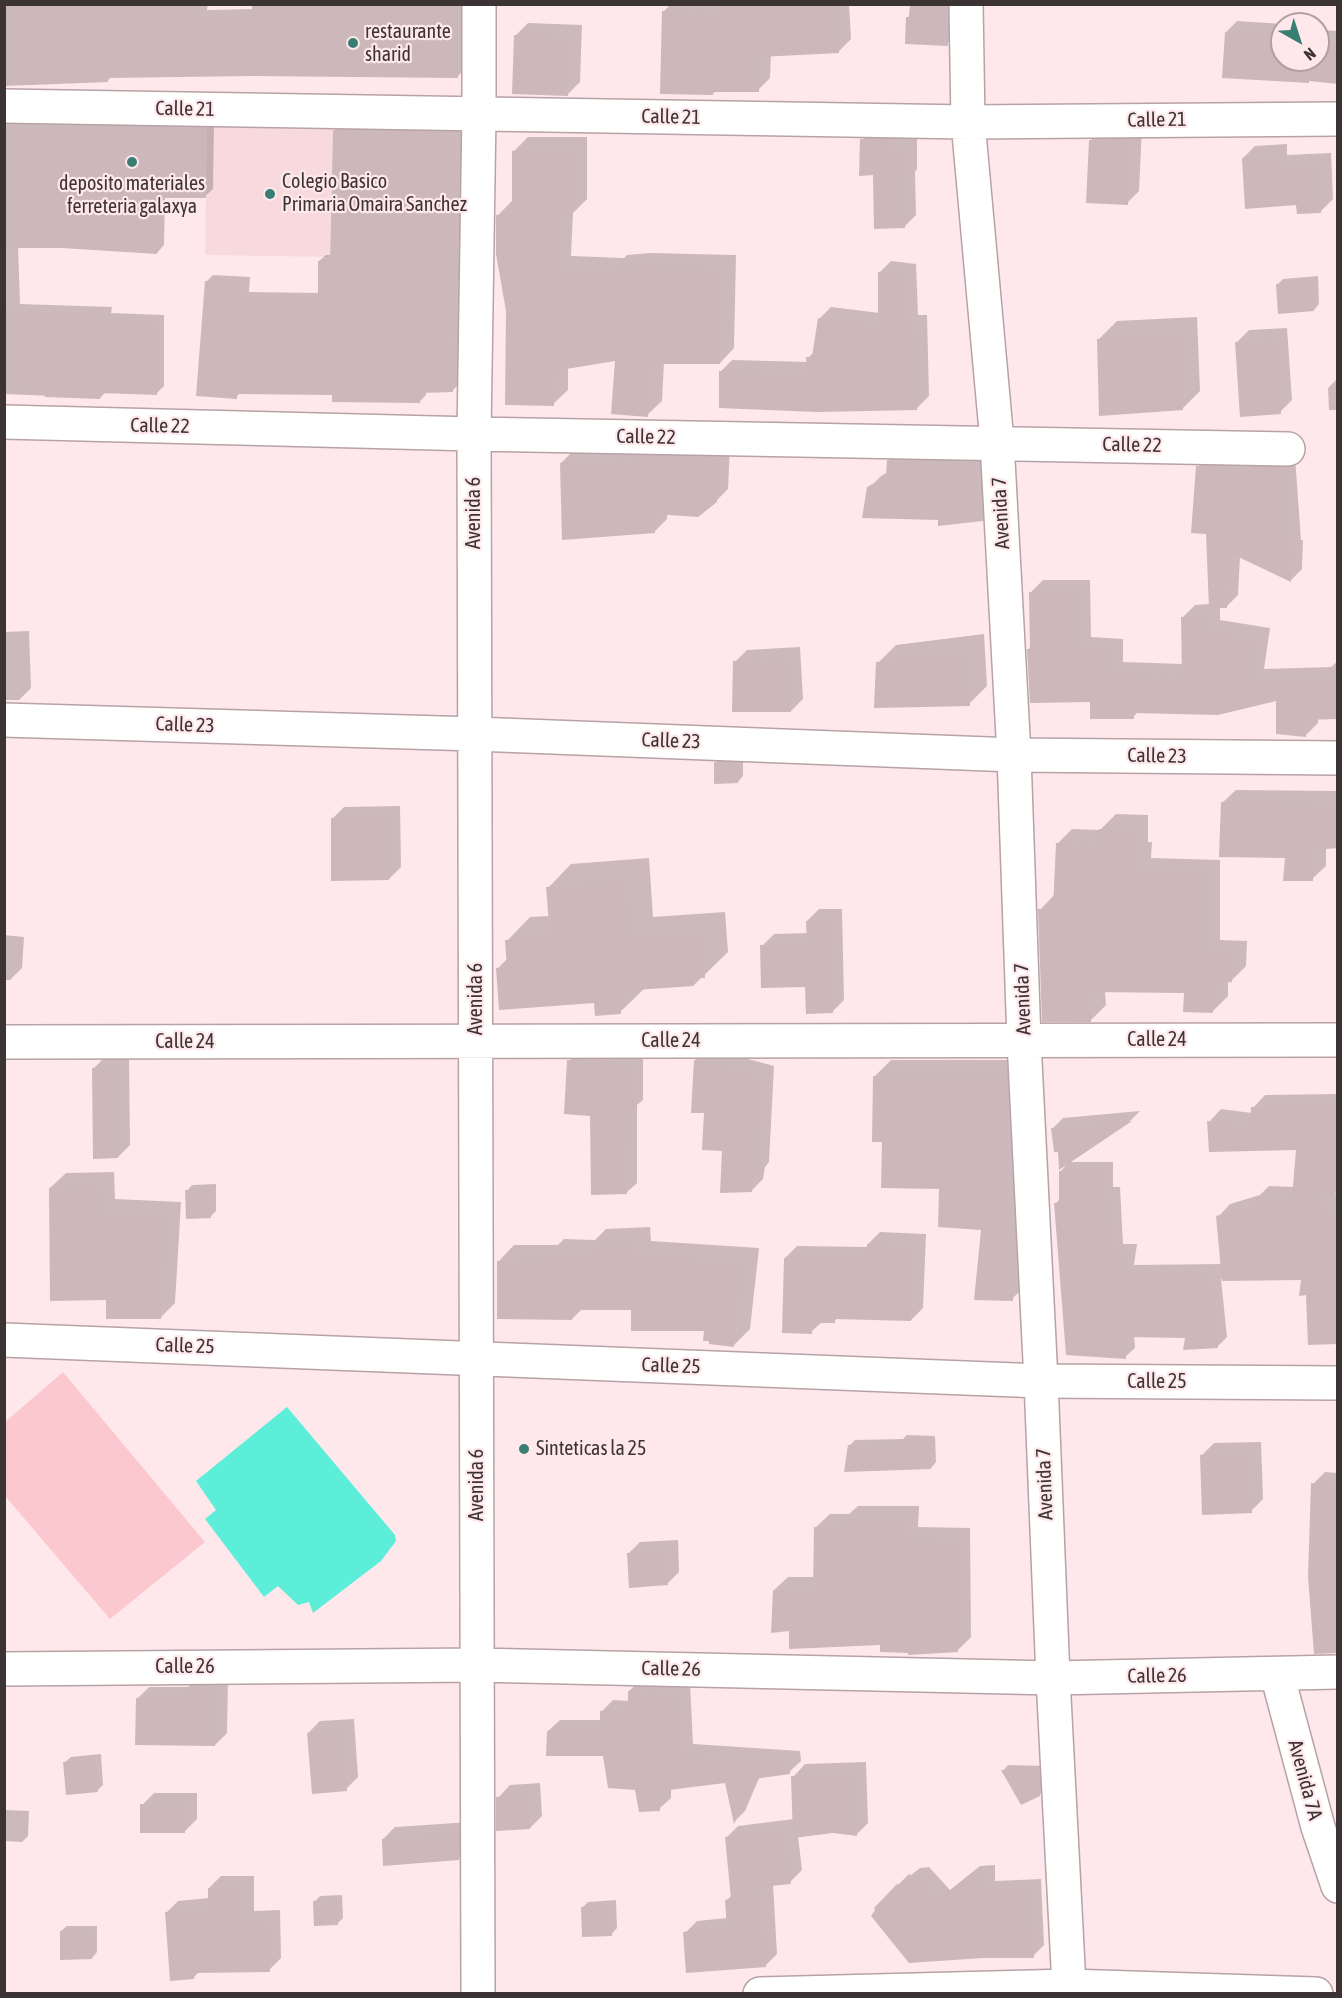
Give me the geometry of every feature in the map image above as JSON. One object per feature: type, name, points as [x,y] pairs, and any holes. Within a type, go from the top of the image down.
[{"type":"street","name":"Avenida 6","points":[[478,1994],[474,434],[479,4]]},
{"type":"street","name":"Avenida 7","points":[[966,4],[968,122],[997,442],[1014,755],[1024,1041],[1053,1678],[1070,1990]]},
{"type":"street","name":"Calle 21","points":[[4,106],[968,122],[1338,118]]},
{"type":"street","name":"Calle 22","points":[[4,422],[474,434],[1288,449]]},
{"type":"street","name":"Calle 23","points":[[4,720],[475,734],[1014,755],[1338,758]]},
{"type":"street","name":"Calle 24","points":[[4,1042],[1338,1040]]},
{"type":"street","name":"Calle 25","points":[[4,1340],[1041,1381],[1338,1383]]},
{"type":"street","name":"Calle 26","points":[[4,1669],[477,1665],[1053,1678],[1338,1672]]},
{"type":"street","name":"Avenida 7A","points":[[1277,1674],[1318,1827],[1338,1886]]},
{"type":"street","points":[[760,1994],[1070,1990],[1316,1994]]},
{"type":"shaded area","points":[[207,126],[333,128],[330,257],[205,255]]},
{"type":"shaded area","points":[[63,1372],[205,1542],[110,1619],[5,1496],[5,1422]]},
{"type":"shaded area","points":[[287,1407],[395,1535],[396,1541],[381,1561],[313,1613],[309,1602],[298,1605],[278,1586],[264,1597],[205,1519],[216,1510],[196,1481]]},
{"type":"building","points":[[4,4],[201,4],[200,17],[252,16],[252,4],[458,4],[458,78],[251,76],[108,78],[108,82],[4,86]]},
{"type":"building","points":[[725,4],[838,4],[839,53],[759,57],[759,92],[713,92],[713,95],[660,94],[662,11],[725,13]]},
{"type":"building","points":[[910,4],[942,4],[947,11],[948,46],[905,44],[906,17],[909,17]]},
{"type":"building","points":[[1225,32],[1270,34],[1270,72],[1330,72],[1330,42],[1338,43],[1338,84],[1222,78]]},
{"type":"building","points":[[514,35],[570,36],[568,96],[512,94]]},
{"type":"building","points":[[4,127],[207,128],[206,198],[158,198],[157,254],[62,248],[4,248]]},
{"type":"building","points":[[333,130],[455,132],[457,330],[452,330],[453,392],[420,393],[420,403],[332,402],[332,395],[237,394],[237,399],[196,396],[205,281],[244,284],[243,298],[318,299],[318,261],[330,261]]},
{"type":"building","points":[[860,139],[888,139],[887,149],[905,149],[905,228],[874,229],[873,175],[859,176]]},
{"type":"building","points":[[1131,139],[1128,205],[1086,203],[1089,140]]},
{"type":"building","points":[[574,150],[573,215],[560,215],[557,270],[610,272],[611,269],[636,267],[722,268],[720,364],[652,364],[648,417],[611,414],[615,361],[554,371],[554,406],[505,405],[506,311],[496,254],[496,215],[512,215],[512,151]]},
{"type":"building","points":[[1275,156],[1276,166],[1319,164],[1321,213],[1297,214],[1296,205],[1245,209],[1242,158]]},
{"type":"building","points":[[878,272],[904,275],[907,326],[916,326],[917,410],[817,412],[719,408],[719,371],[807,374],[806,357],[812,357],[818,318],[878,326]]},
{"type":"building","points":[[1313,281],[1314,311],[1278,314],[1276,284]]},
{"type":"building","points":[[4,310],[105,314],[105,320],[157,322],[157,395],[101,393],[100,399],[45,397],[45,389],[4,388]]},
{"type":"building","points":[[1180,334],[1183,410],[1099,416],[1097,339]]},
{"type":"building","points":[[1275,339],[1281,414],[1240,417],[1235,342]]},
{"type":"building","points":[[719,457],[717,502],[698,517],[655,514],[655,533],[562,540],[560,463]]},
{"type":"building","points":[[887,460],[938,469],[938,462],[974,462],[983,521],[938,526],[938,520],[862,518],[867,487],[886,477]]},
{"type":"building","points":[[1196,466],[1235,467],[1255,472],[1255,467],[1284,468],[1290,551],[1292,550],[1291,582],[1230,553],[1227,608],[1209,608],[1206,534],[1191,533]]},
{"type":"building","points":[[1078,591],[1079,649],[1111,651],[1111,674],[1182,677],[1181,617],[1208,616],[1208,632],[1258,640],[1252,681],[1338,679],[1338,719],[1306,720],[1306,737],[1276,734],[1276,701],[1218,715],[1134,713],[1134,719],[1090,719],[1090,702],[1030,703],[1027,649],[1030,649],[1029,592]]},
{"type":"building","points":[[966,652],[970,706],[874,708],[876,662]]},
{"type":"building","points":[[788,659],[791,712],[732,712],[733,661]]},
{"type":"building","points":[[714,762],[738,763],[738,783],[714,784]]},
{"type":"building","points":[[1221,802],[1338,805],[1338,848],[1313,850],[1313,881],[1283,881],[1285,858],[1219,857]]},
{"type":"building","points":[[331,818],[389,818],[389,880],[331,881]]},
{"type":"building","points":[[1099,829],[1134,830],[1133,856],[1138,856],[1137,872],[1206,874],[1206,954],[1233,955],[1232,982],[1214,984],[1213,1013],[1183,1012],[1184,993],[1091,992],[1091,1022],[1042,1022],[1038,909],[1053,909],[1056,843],[1099,845]]},
{"type":"building","points":[[626,881],[630,940],[702,935],[705,978],[694,978],[694,986],[620,991],[621,1014],[595,1016],[594,1003],[499,1010],[496,968],[507,967],[505,940],[550,937],[546,887]]},
{"type":"building","points":[[830,920],[833,1013],[806,1014],[805,987],[761,988],[760,945],[807,944],[806,921]]},
{"type":"building","points":[[567,1060],[611,1060],[611,1067],[634,1066],[634,1111],[628,1111],[627,1194],[591,1195],[590,1116],[564,1114]]},
{"type":"building","points":[[694,1060],[763,1078],[758,1176],[754,1176],[752,1192],[720,1193],[722,1151],[702,1150],[704,1113],[691,1113]]},
{"type":"building","points":[[118,1067],[118,1158],[93,1159],[92,1068]]},
{"type":"building","points":[[873,1076],[1007,1076],[1010,1142],[1007,1142],[1005,1200],[1013,1200],[1013,1301],[974,1300],[981,1230],[938,1227],[939,1189],[881,1188],[882,1142],[872,1142]]},
{"type":"building","points":[[1338,1106],[1338,1193],[1315,1193],[1338,1228],[1338,1252],[1334,1253],[1338,1344],[1308,1345],[1306,1295],[1299,1296],[1301,1280],[1222,1281],[1216,1216],[1254,1205],[1255,1198],[1292,1198],[1296,1150],[1209,1152],[1207,1121],[1250,1126],[1251,1107]]},
{"type":"building","points":[[1132,1121],[1059,1170],[1058,1152],[1054,1152],[1051,1128]]},
{"type":"building","points":[[1059,1171],[1104,1171],[1104,1196],[1111,1196],[1114,1253],[1128,1253],[1125,1274],[1210,1273],[1218,1348],[1183,1350],[1185,1338],[1125,1337],[1126,1359],[1066,1355],[1054,1203],[1059,1203]]},
{"type":"building","points":[[100,1187],[100,1213],[166,1217],[161,1319],[106,1319],[106,1300],[50,1301],[49,1188]]},
{"type":"building","points":[[211,1189],[211,1218],[186,1219],[185,1190]]},
{"type":"building","points":[[634,1242],[635,1256],[744,1264],[734,1347],[709,1344],[709,1341],[703,1341],[704,1331],[631,1331],[631,1310],[573,1310],[572,1320],[497,1319],[497,1261],[546,1260],[547,1254],[589,1256],[588,1245]]},
{"type":"building","points":[[867,1244],[914,1245],[911,1321],[835,1319],[835,1323],[812,1323],[812,1334],[782,1333],[784,1258],[866,1258]]},
{"type":"building","points":[[900,1440],[930,1441],[931,1469],[844,1472],[848,1445],[900,1444]]},
{"type":"building","points":[[1250,1453],[1252,1513],[1202,1515],[1200,1455]]},
{"type":"building","points":[[1311,1483],[1338,1485],[1338,1653],[1314,1654],[1308,1577]]},
{"type":"building","points":[[843,1519],[906,1519],[905,1540],[957,1541],[958,1652],[908,1655],[908,1653],[880,1652],[880,1645],[789,1649],[789,1631],[771,1633],[773,1590],[813,1591],[814,1527],[842,1528]]},
{"type":"building","points":[[666,1551],[668,1585],[629,1588],[627,1553]]},
{"type":"building","points":[[185,1688],[217,1689],[215,1746],[135,1745],[136,1698],[185,1699]]},
{"type":"building","points":[[628,1691],[680,1694],[682,1755],[789,1762],[790,1774],[754,1779],[734,1824],[725,1783],[661,1791],[660,1811],[639,1812],[635,1790],[608,1788],[603,1756],[546,1756],[547,1731],[600,1731],[600,1711],[628,1712]]},
{"type":"building","points":[[343,1730],[347,1791],[312,1794],[307,1733]]},
{"type":"building","points":[[96,1759],[98,1792],[66,1795],[63,1762]]},
{"type":"building","points":[[1001,1770],[1039,1771],[1040,1796],[1021,1805]]},
{"type":"building","points":[[855,1773],[857,1836],[833,1833],[793,1838],[791,1776]]},
{"type":"building","points":[[528,1795],[530,1829],[496,1831],[496,1797]]},
{"type":"building","points":[[140,1804],[185,1804],[185,1833],[140,1833]]},
{"type":"building","points":[[785,1830],[791,1884],[760,1887],[766,1967],[686,1973],[683,1932],[727,1929],[725,1900],[731,1899],[725,1837]]},
{"type":"building","points":[[459,1834],[459,1860],[383,1866],[382,1839]]},
{"type":"building","points":[[984,1875],[985,1891],[1031,1889],[1034,1958],[983,1958],[909,1963],[871,1916],[874,1908],[897,1884],[899,1885],[908,1878],[918,1878],[939,1900],[968,1876]]},
{"type":"building","points":[[242,1887],[243,1922],[269,1922],[270,1972],[194,1973],[194,1979],[170,1981],[165,1912],[208,1909],[208,1888]]},
{"type":"building","points":[[337,1900],[338,1925],[314,1926],[313,1901]]},
{"type":"building","points":[[611,1905],[612,1936],[582,1937],[581,1907]]},
{"type":"building","points":[[60,1931],[92,1931],[92,1959],[60,1960]]},
{"type":"place","name":"restaurante sharid","points":[[353,43]]},
{"type":"place","name":"deposito materiales ferreteria galaxya","points":[[132,162]]},
{"type":"place","name":"Colegio Basico Primaria Omaira Sanchez","points":[[270,194]]},
{"type":"place","name":"Sinteticas la 25","points":[[524,1449]]}]
